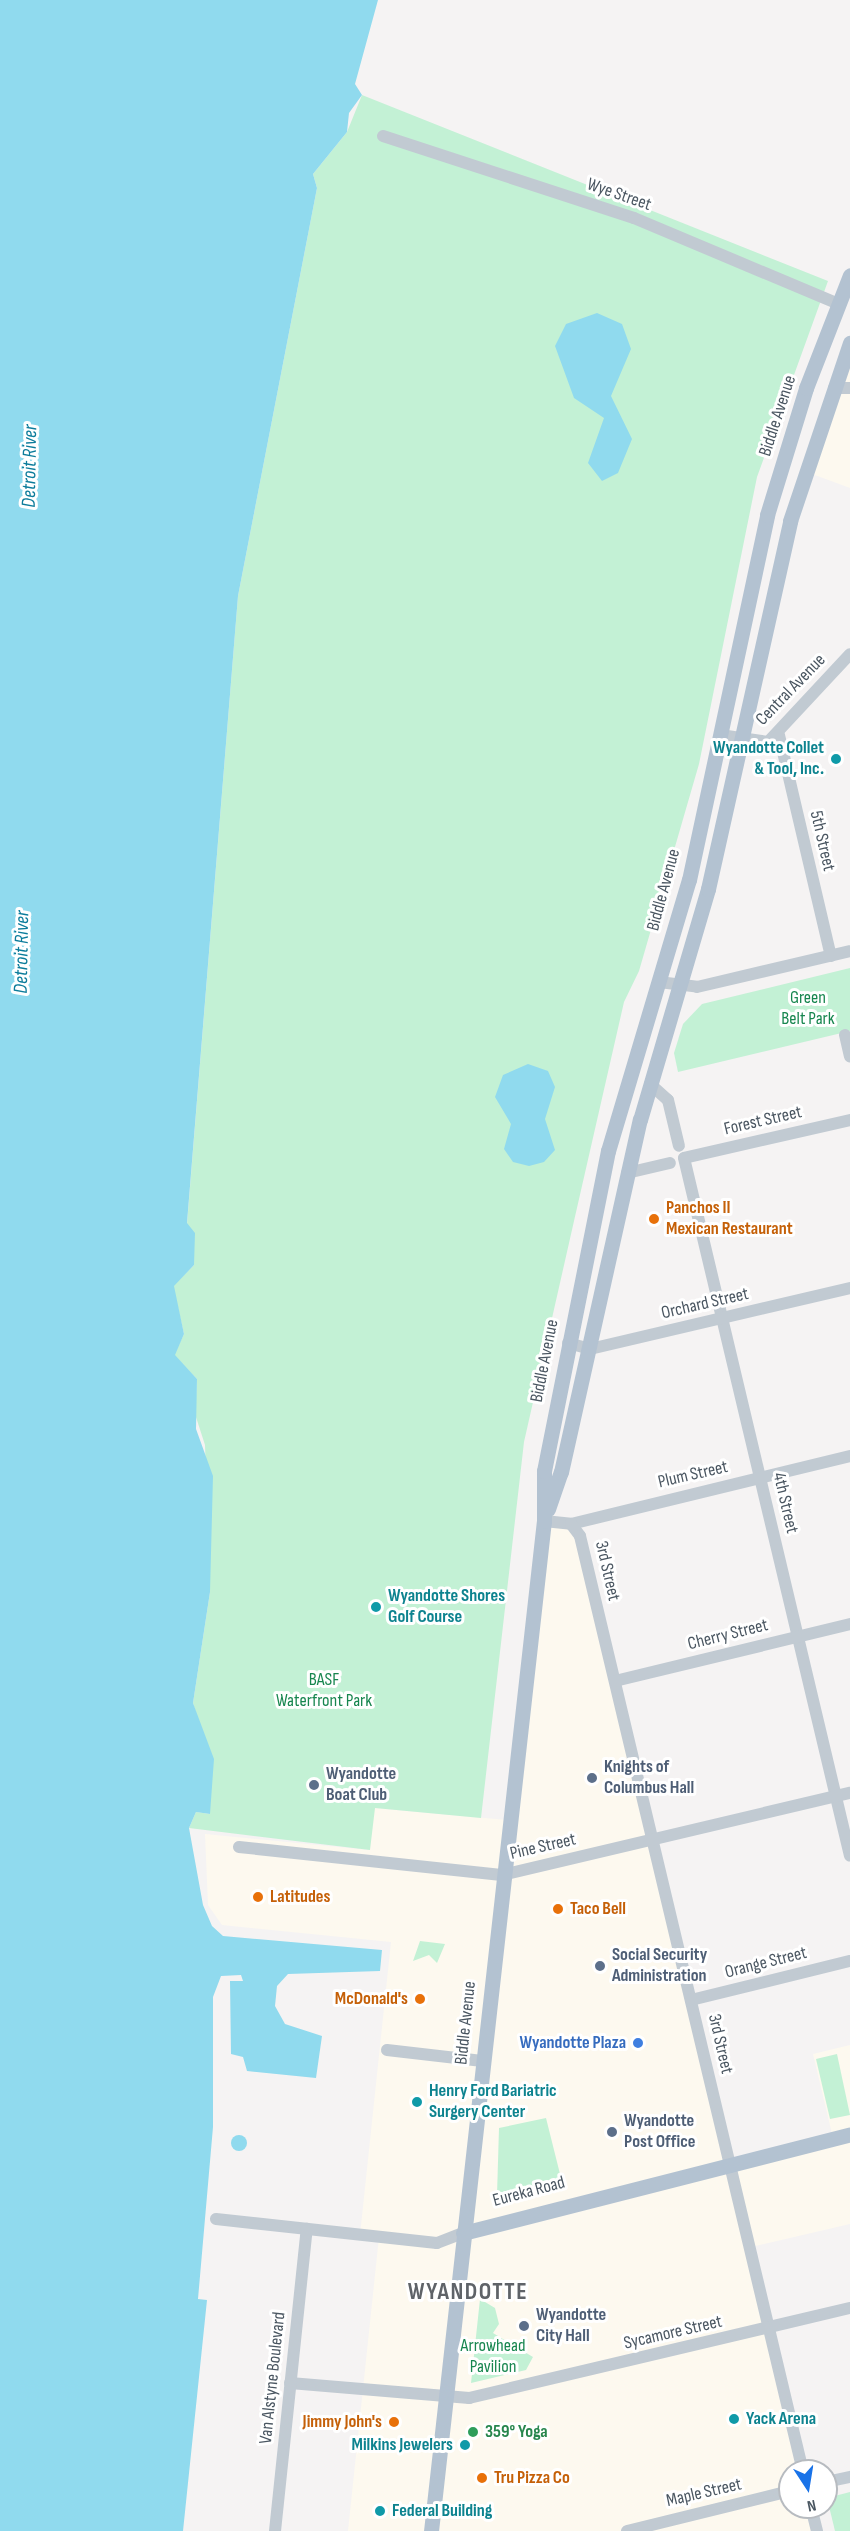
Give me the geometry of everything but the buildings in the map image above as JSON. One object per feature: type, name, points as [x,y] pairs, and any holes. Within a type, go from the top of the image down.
[{"type":"main road","name":"Biddle Avenue","points":[[431,2531],[502,1875],[544,1521],[544,1471],[608,1151],[689,880],[767,515],[844,306],[850,275]]},
{"type":"main road","name":"Biddle Avenue","points":[[544,1521],[561,1472],[590,1349],[627,1173],[650,1084],[679,988],[741,741],[790,521],[850,343]]},
{"type":"main road","points":[[767,515],[790,521]]},
{"type":"main road","name":"Eureka Road","points":[[463,2233],[850,2134]]},
{"type":"street","name":"Wye Street","points":[[382,136],[634,218],[844,306]]},
{"type":"street","points":[[834,387],[850,388]]},
{"type":"street","name":"Central Avenue","points":[[720,735],[741,741],[768,742],[779,735],[850,654]]},
{"type":"street","name":"5th Street","points":[[779,735],[831,956]]},
{"type":"street","points":[[659,981],[679,988],[850,951]]},
{"type":"street","points":[[845,1035],[850,1056]]},
{"type":"street","points":[[650,1084],[668,1100],[679,1146]]},
{"type":"street","name":"Forest Street","points":[[684,1158],[850,1120]]},
{"type":"street","name":"4th Street","points":[[684,1158],[850,1856]]},
{"type":"street","points":[[627,1173],[670,1163]]},
{"type":"street","name":"Orchard Street","points":[[568,1343],[590,1349],[850,1288]]},
{"type":"street","name":"Plum Street","points":[[544,1521],[571,1524],[850,1456]]},
{"type":"street","name":"3rd Street","points":[[571,1524],[580,1536],[800,2459]]},
{"type":"street","name":"Cherry Street","points":[[615,1681],[850,1624]]},
{"type":"street","name":"Pine Street","points":[[238,1848],[502,1875],[850,1793]]},
{"type":"street","name":"Orange Street","points":[[691,2000],[850,1961]]},
{"type":"street","points":[[387,2050],[482,2061]]},
{"type":"street","name":"Eureka Road","points":[[216,2219],[437,2243],[463,2233]]},
{"type":"street","name":"Van Alstyne Boulevard","points":[[274,2531],[307,2229]]},
{"type":"street","name":"Sycamore Street","points":[[290,2383],[445,2398],[585,2374],[850,2308]]},
{"type":"street","name":"Maple Street","points":[[627,2531],[778,2494]]},
{"type":"shaded area","points":[[850,343],[850,488],[804,471]]},
{"type":"shaded area","points":[[544,1521],[571,1524],[730,2163],[833,2138],[813,2054],[850,2045],[850,2224],[751,2247],[800,2459],[778,2459],[778,2519],[814,2519],[817,2531],[348,2531],[379,2237],[360,2235],[391,1942],[222,1925],[208,1905],[205,1834],[369,1850],[374,1808],[507,1820]]},
{"type":"green space","name":"Wyandotte Shores Golf Course","points":[[362,95],[828,281],[757,477],[699,764],[639,971],[624,1002],[524,1442],[481,1818],[375,1808],[370,1850],[189,1828],[196,1812],[210,1814],[206,1748],[193,1703],[210,1592],[205,1445],[195,1414],[197,1379],[174,1355],[184,1334],[173,1286],[194,1265],[187,1224],[238,596],[317,188],[313,174],[347,132]]},
{"type":"green space","name":"Green Belt Park","points":[[850,968],[850,1031],[678,1072],[674,1053],[683,1024],[702,1004]]},
{"type":"green space","points":[[420,1941],[445,1944],[437,1963],[429,1955],[413,1961]]},
{"type":"green space","points":[[837,2054],[850,2115],[830,2119],[816,2059]]},
{"type":"green space","points":[[546,2118],[562,2182],[497,2195],[499,2128]]},
{"type":"green space","name":"Arrowhead Pavilion","points":[[480,2299],[495,2308],[499,2324],[493,2333],[533,2357],[526,2370],[471,2383]]},
{"type":"green space","points":[[850,2492],[850,2531],[835,2531],[832,2519],[838,2519],[838,2495]]},
{"type":"water","name":"Detroit River","points":[[0,0],[378,0],[355,84],[362,95],[349,113],[347,132],[313,174],[317,188],[238,596],[187,1223],[195,1233],[194,1265],[174,1286],[184,1334],[175,1355],[197,1379],[196,1429],[213,1476],[210,1592],[193,1703],[214,1759],[210,1814],[196,1812],[189,1828],[203,1905],[212,1926],[223,1936],[382,1950],[380,1971],[288,1974],[277,1986],[275,2006],[285,2024],[322,2036],[316,2078],[247,2071],[243,2057],[231,2054],[230,1981],[243,1981],[241,1975],[221,1976],[213,1997],[213,2127],[198,2299],[207,2300],[183,2531],[0,2531]]},
{"type":"water","points":[[597,313],[622,324],[631,349],[611,396],[632,439],[618,473],[602,481],[588,463],[604,418],[574,398],[555,346],[566,324]]},
{"type":"water","points":[[528,1064],[548,1071],[555,1087],[545,1119],[555,1150],[544,1162],[529,1166],[513,1162],[504,1149],[511,1124],[495,1097],[503,1075]]},
{"type":"water","points":[[236,2135],[242,2135],[247,2143],[245,2149],[236,2151],[231,2146],[231,2140]]},
{"type":"place","name":"Wyandotte Collet & Tool, Inc.","points":[[836,759]]},
{"type":"place","name":"Panchos II Mexican Restaurant","points":[[654,1219]]},
{"type":"place","name":"Wyandotte Shores Golf Course","points":[[376,1607]]},
{"type":"place","name":"Knights of Columbus Hall","points":[[592,1778]]},
{"type":"place","name":"Wyandotte Boat Club","points":[[314,1785]]},
{"type":"place","name":"Latitudes","points":[[258,1897]]},
{"type":"place","name":"Taco Bell","points":[[558,1909]]},
{"type":"place","name":"Social Security Administration","points":[[600,1966]]},
{"type":"place","name":"McDonald's","points":[[420,1999]]},
{"type":"place","name":"Wyandotte Plaza","points":[[638,2043]]},
{"type":"place","name":"Henry Ford Bariatric Surgery Center","points":[[417,2102]]},
{"type":"place","name":"Wyandotte Post Office","points":[[612,2132]]},
{"type":"place","name":"Wyandotte City Hall","points":[[524,2326]]},
{"type":"place","name":"Yack Arena","points":[[734,2419]]},
{"type":"place","name":"Jimmy John's","points":[[394,2422]]},
{"type":"place","name":"359° Yoga","points":[[473,2432]]},
{"type":"place","name":"Milkins Jewelers","points":[[465,2445]]},
{"type":"place","name":"Tru Pizza Co","points":[[482,2478]]},
{"type":"place","name":"Federal Building","points":[[380,2511]]},
{"type":"district","name":"WYANDOTTE","points":[[468,2292]]},
{"type":"park label","name":"BASF Waterfront Park","points":[[324,1691]]}]
